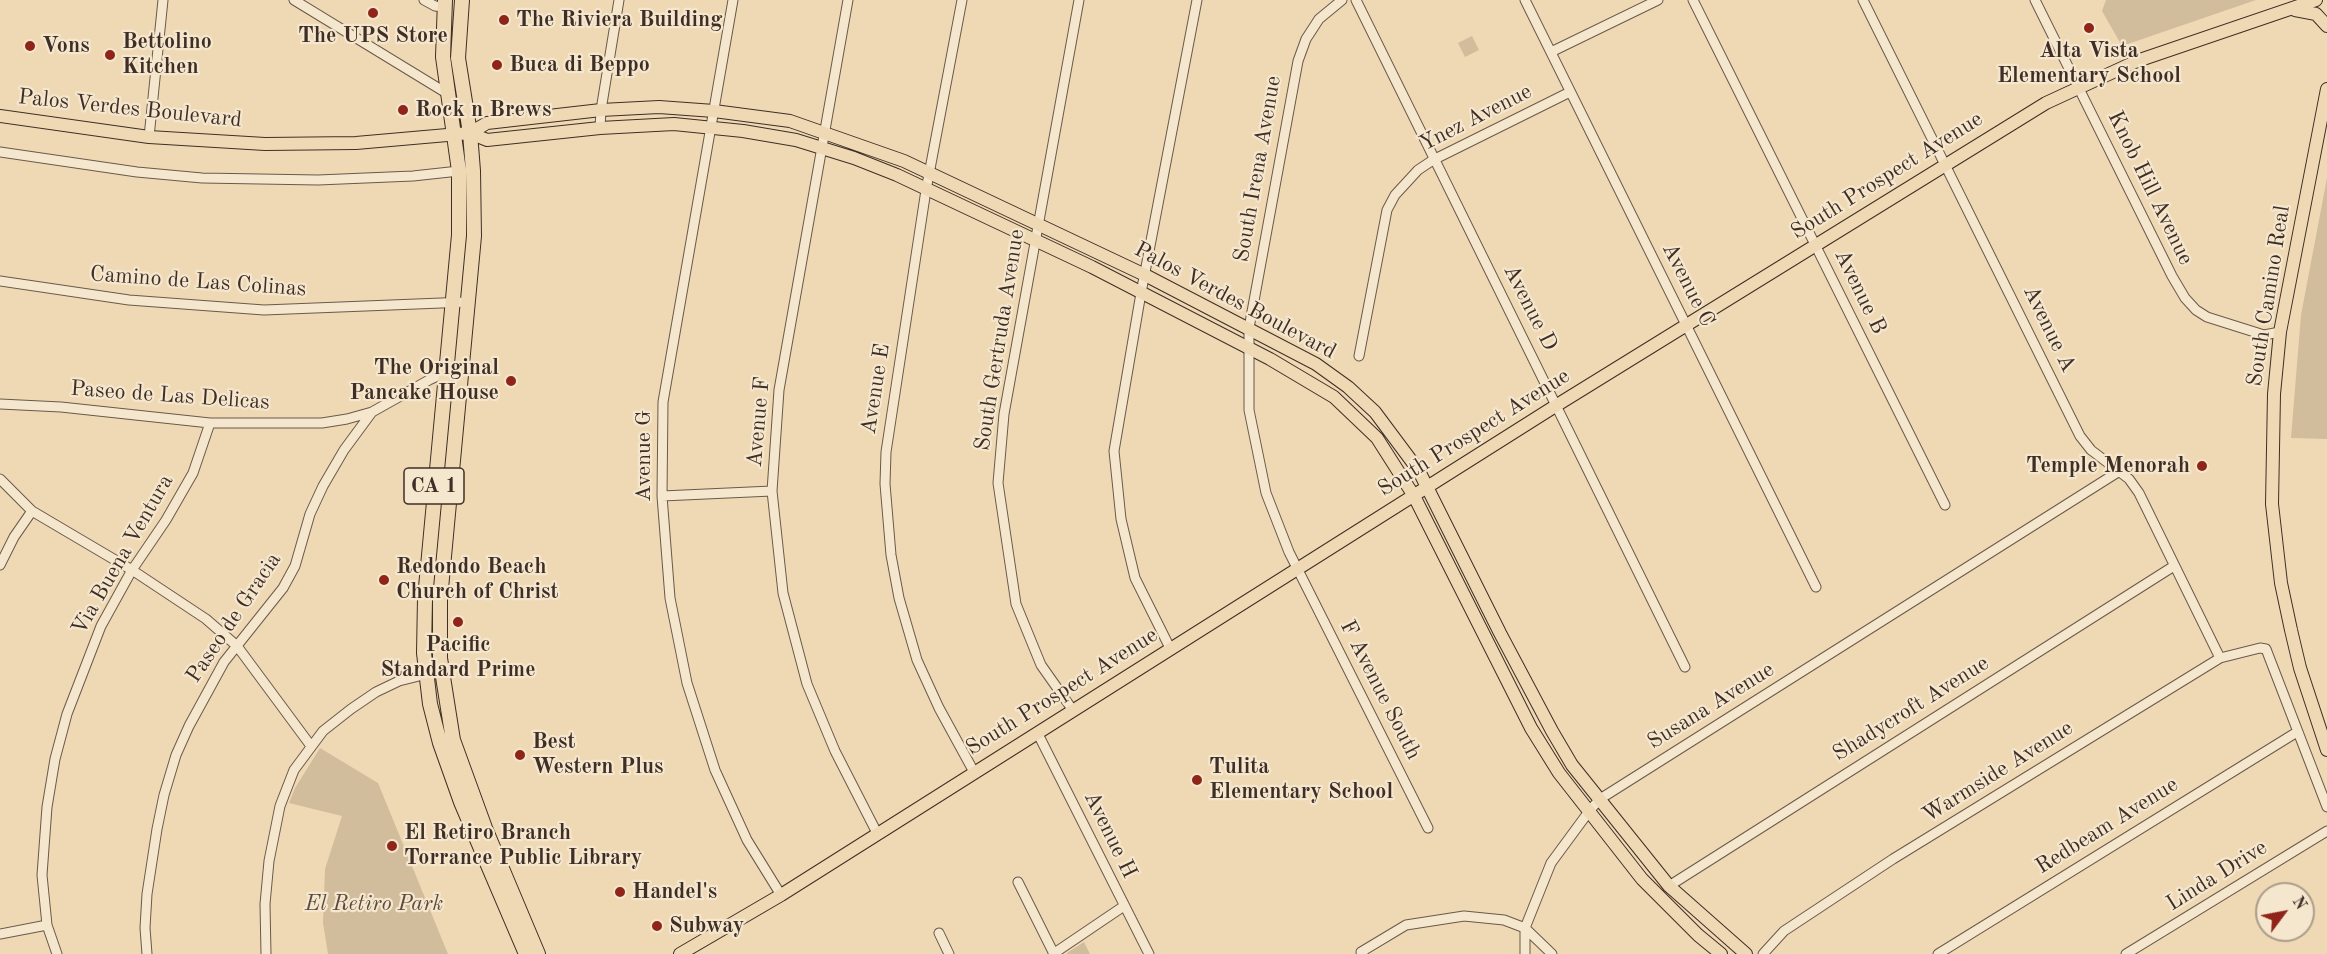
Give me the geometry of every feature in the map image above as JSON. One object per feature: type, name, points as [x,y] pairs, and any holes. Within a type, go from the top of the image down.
[{"type":"highway","name":"CA 1","points":[[462,0],[458,46],[471,133],[474,236],[444,373],[424,598],[426,674],[430,704],[440,743],[461,802],[526,954]]},
{"type":"highway","name":"CA 1","points":[[445,4],[443,57],[459,171],[460,376],[440,599],[440,652],[453,740],[538,954]]},
{"type":"highway","points":[[445,4],[453,12],[452,41],[458,46]]},
{"type":"highway","points":[[461,802],[474,818],[497,871],[504,873]]},
{"type":"main road","name":"South Prospect Avenue","points":[[680,954],[781,895],[1038,734],[1072,709],[1428,488],[1557,405],[2046,103],[2156,54],[2316,0]]},
{"type":"main road","points":[[2288,9],[2316,14],[2327,26]]},
{"type":"main road","name":"South Camino Real","points":[[2327,89],[2280,332],[2274,394],[2272,504],[2281,583],[2300,668],[2327,750]]},
{"type":"main road","name":"Palos Verdes Boulevard","points":[[471,133],[484,124],[601,110],[659,107],[714,111],[790,122],[826,132],[904,161],[1145,275],[1316,364],[1375,412],[1398,441],[1428,488],[1500,633],[1572,765],[1669,886],[1746,954]]},
{"type":"main road","name":"Palos Verdes Boulevard","points":[[0,116],[148,137],[205,142],[309,145],[471,133],[487,140],[600,128],[674,124],[711,127],[768,135],[823,147],[897,175],[1092,267],[1249,347],[1334,397],[1377,438],[1414,496],[1531,728],[1560,773],[1642,879],[1721,954]]},
{"type":"main road","points":[[1703,939],[1714,926]]},
{"type":"street","points":[[148,137],[163,0]]},
{"type":"street","points":[[294,0],[448,94]]},
{"type":"street","points":[[424,0],[435,6],[445,4]]},
{"type":"street","points":[[600,128],[619,0]]},
{"type":"street","name":"Avenue G","points":[[733,0],[663,402],[662,496],[670,598],[687,683],[715,770],[747,840],[781,895]]},
{"type":"street","name":"Avenue F","points":[[848,0],[779,390],[772,491],[783,593],[807,684],[835,751],[877,833]]},
{"type":"street","name":"Avenue E","points":[[962,0],[926,190],[886,452],[887,511],[891,555],[899,597],[917,660],[939,708],[974,772]]},
{"type":"street","name":"South Gertruda Avenue","points":[[1072,709],[1041,665],[1016,604],[998,483],[1004,414],[1079,0]]},
{"type":"street","points":[[1170,648],[1136,578],[1122,519],[1114,451],[1141,293],[1197,0]]},
{"type":"street","name":"South Irena Avenue","points":[[1299,568],[1289,552],[1266,493],[1249,410],[1249,328],[1298,61],[1306,39],[1319,19],[1342,0]]},
{"type":"street","name":"Avenue D","points":[[1356,0],[1685,667]]},
{"type":"street","name":"Avenue C","points":[[1525,0],[1816,586]]},
{"type":"street","points":[[1551,52],[1658,0]]},
{"type":"street","name":"Avenue B","points":[[1693,0],[1945,505]]},
{"type":"street","name":"Avenue A","points":[[1863,0],[2080,436],[2091,450],[2129,479],[2139,493],[2220,658]]},
{"type":"street","name":"Knob Hill Avenue","points":[[2035,0],[2178,288],[2196,310],[2207,317],[2264,335],[2280,332]]},
{"type":"street","name":"Ynez Avenue","points":[[1359,356],[1387,210],[1395,195],[1418,170],[1433,160],[1570,92]]},
{"type":"street","points":[[0,152],[137,172],[202,178],[318,180],[413,176],[459,171]]},
{"type":"street","name":"Camino de Las Colinas","points":[[0,281],[129,300],[264,310],[460,303]]},
{"type":"street","points":[[444,373],[460,376]]},
{"type":"street","name":"Paseo de Gracia","points":[[147,954],[145,928],[147,894],[164,795],[176,754],[189,726],[224,662],[283,588],[295,566],[310,514],[344,450],[372,412],[444,373]]},
{"type":"street","name":"Paseo de Las Delicas","points":[[0,404],[61,407],[210,423],[322,423],[372,412]]},
{"type":"street","name":"Via Buena Ventura","points":[[57,954],[46,925],[42,875],[47,807],[55,759],[67,714],[101,626],[132,570],[166,520],[193,473],[210,423]]},
{"type":"street","name":"Susana Avenue","points":[[1525,928],[1551,863],[1600,799],[2118,472]]},
{"type":"street","points":[[0,479],[32,511],[132,570],[206,619],[237,646],[311,746]]},
{"type":"street","points":[[662,496],[772,491]]},
{"type":"street","points":[[0,565],[14,537],[32,511]]},
{"type":"street","name":"Shadycroft Avenue","points":[[1669,886],[2174,566]]},
{"type":"street","name":"F Avenue South","points":[[1299,568],[1428,828]]},
{"type":"street","name":"Warmside Avenue","points":[[1763,954],[1784,931],[1893,859],[2220,658],[2260,648],[2266,649],[2297,732]]},
{"type":"street","points":[[266,954],[265,904],[269,861],[280,806],[294,770],[323,731],[376,692],[414,676],[442,671]]},
{"type":"street","points":[[2297,732],[2327,807]]},
{"type":"street","name":"Redbeam Avenue","points":[[1938,954],[2297,732]]},
{"type":"street","name":"Avenue H","points":[[1038,734],[1149,954]]},
{"type":"street","name":"Linda Drive","points":[[2127,954],[2327,831]]},
{"type":"street","points":[[1018,882],[1053,954],[1124,906]]},
{"type":"street","points":[[1362,953],[1406,925],[1464,916],[1504,920],[1525,928],[1552,954]]},
{"type":"street","points":[[0,934],[46,925]]},
{"type":"street","points":[[1525,928],[1525,954]]},
{"type":"street","points":[[939,933],[950,954]]},
{"type":"green space","points":[[2106,0],[2256,0],[2122,46],[2102,11]]},
{"type":"green space","points":[[1472,36],[1479,50],[1465,57],[1458,43]]},
{"type":"green space","points":[[2327,178],[2327,439],[2291,438],[2301,315]]},
{"type":"green space","name":"El Retiro Park","points":[[320,748],[378,783],[448,954],[328,954],[323,923],[325,869],[342,816],[289,803],[295,788]]},
{"type":"green space","points":[[1084,942],[1090,954],[1067,954],[1067,953]]},
{"type":"place","name":"The UPS Store","points":[[373,13]]},
{"type":"place","name":"The Riviera Building","points":[[504,20]]},
{"type":"place","name":"Alta Vista Elementary School","points":[[2089,28]]},
{"type":"place","name":"Vons","points":[[30,46]]},
{"type":"place","name":"Bettolino Kitchen","points":[[110,55]]},
{"type":"place","name":"Buca di Beppo","points":[[497,65]]},
{"type":"place","name":"Rock n Brews","points":[[403,110]]},
{"type":"place","name":"The Original Pancake House","points":[[511,381]]},
{"type":"place","name":"Temple Menorah","points":[[2202,466]]},
{"type":"place","name":"Redondo Beach Church of Christ","points":[[384,580]]},
{"type":"place","name":"Pacific Standard Prime","points":[[458,622]]},
{"type":"place","name":"Best Western Plus","points":[[520,755]]},
{"type":"place","name":"Tulita Elementary School","points":[[1197,780]]},
{"type":"place","name":"El Retiro Branch Torrance Public Library","points":[[392,846]]},
{"type":"place","name":"Handel's","points":[[620,892]]},
{"type":"place","name":"Subway","points":[[657,926]]}]
